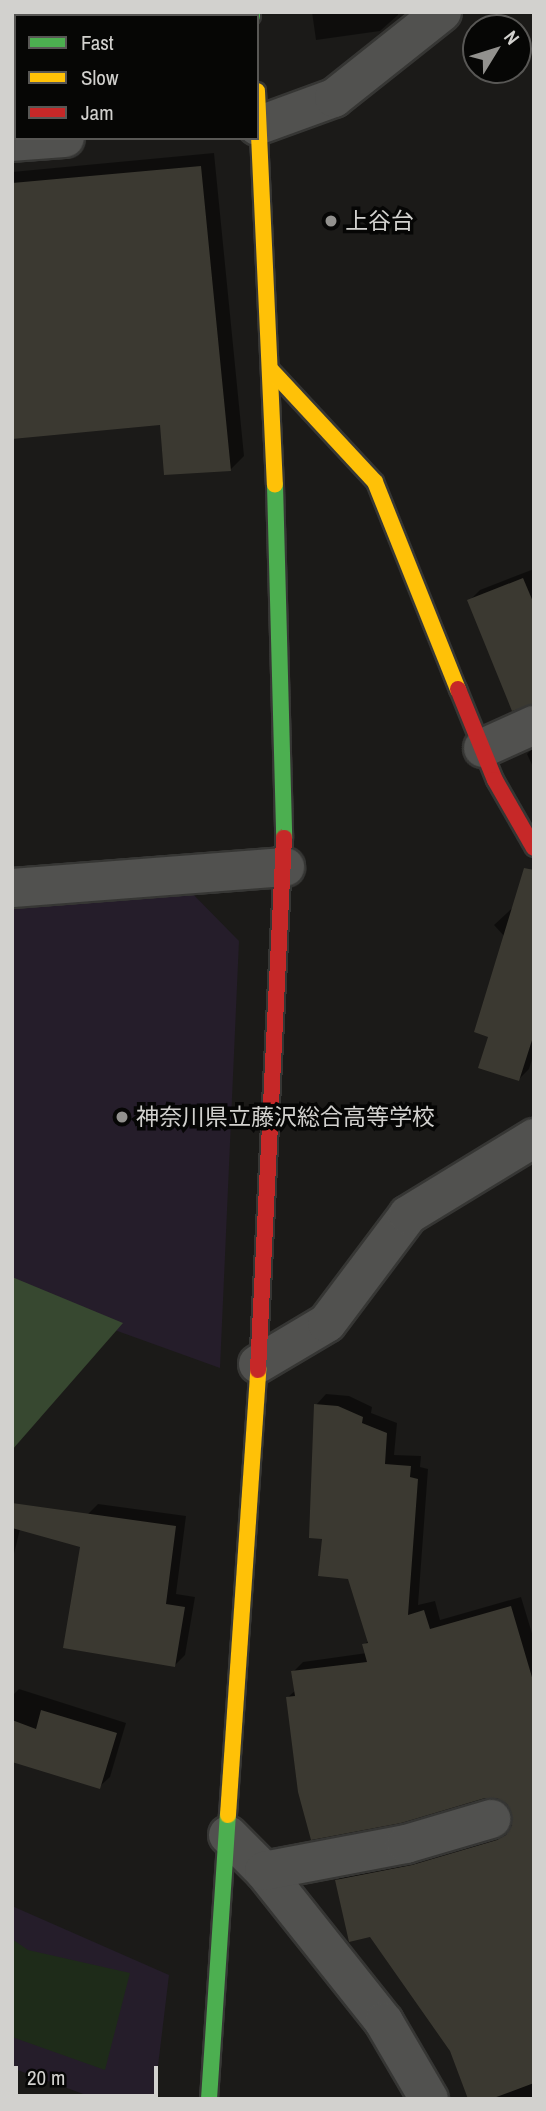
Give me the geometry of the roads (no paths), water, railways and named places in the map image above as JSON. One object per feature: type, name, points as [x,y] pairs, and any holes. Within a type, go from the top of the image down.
[{"type":"street","points":[[259,114],[334,98],[442,12]]},
{"type":"street","points":[[209,2099],[258,1364],[285,867],[272,371],[259,132]]},
{"type":"street","points":[[12,142],[38,140]]},
{"type":"street","points":[[272,371],[375,482],[495,780],[534,848]]},
{"type":"street","points":[[483,748],[534,725]]},
{"type":"street","points":[[12,888],[285,867]]},
{"type":"street","points":[[258,1364],[327,1323],[408,1215],[534,1138]]},
{"type":"street","points":[[264,1871],[406,1844],[491,1819]]},
{"type":"street","points":[[228,1835],[264,1871],[384,2022],[429,2099]]},
{"type":"place","name":"上谷台","points":[[331,221]]},
{"type":"place","name":"神奈川県立藤沢総合高等学校","points":[[122,1117]]}]
